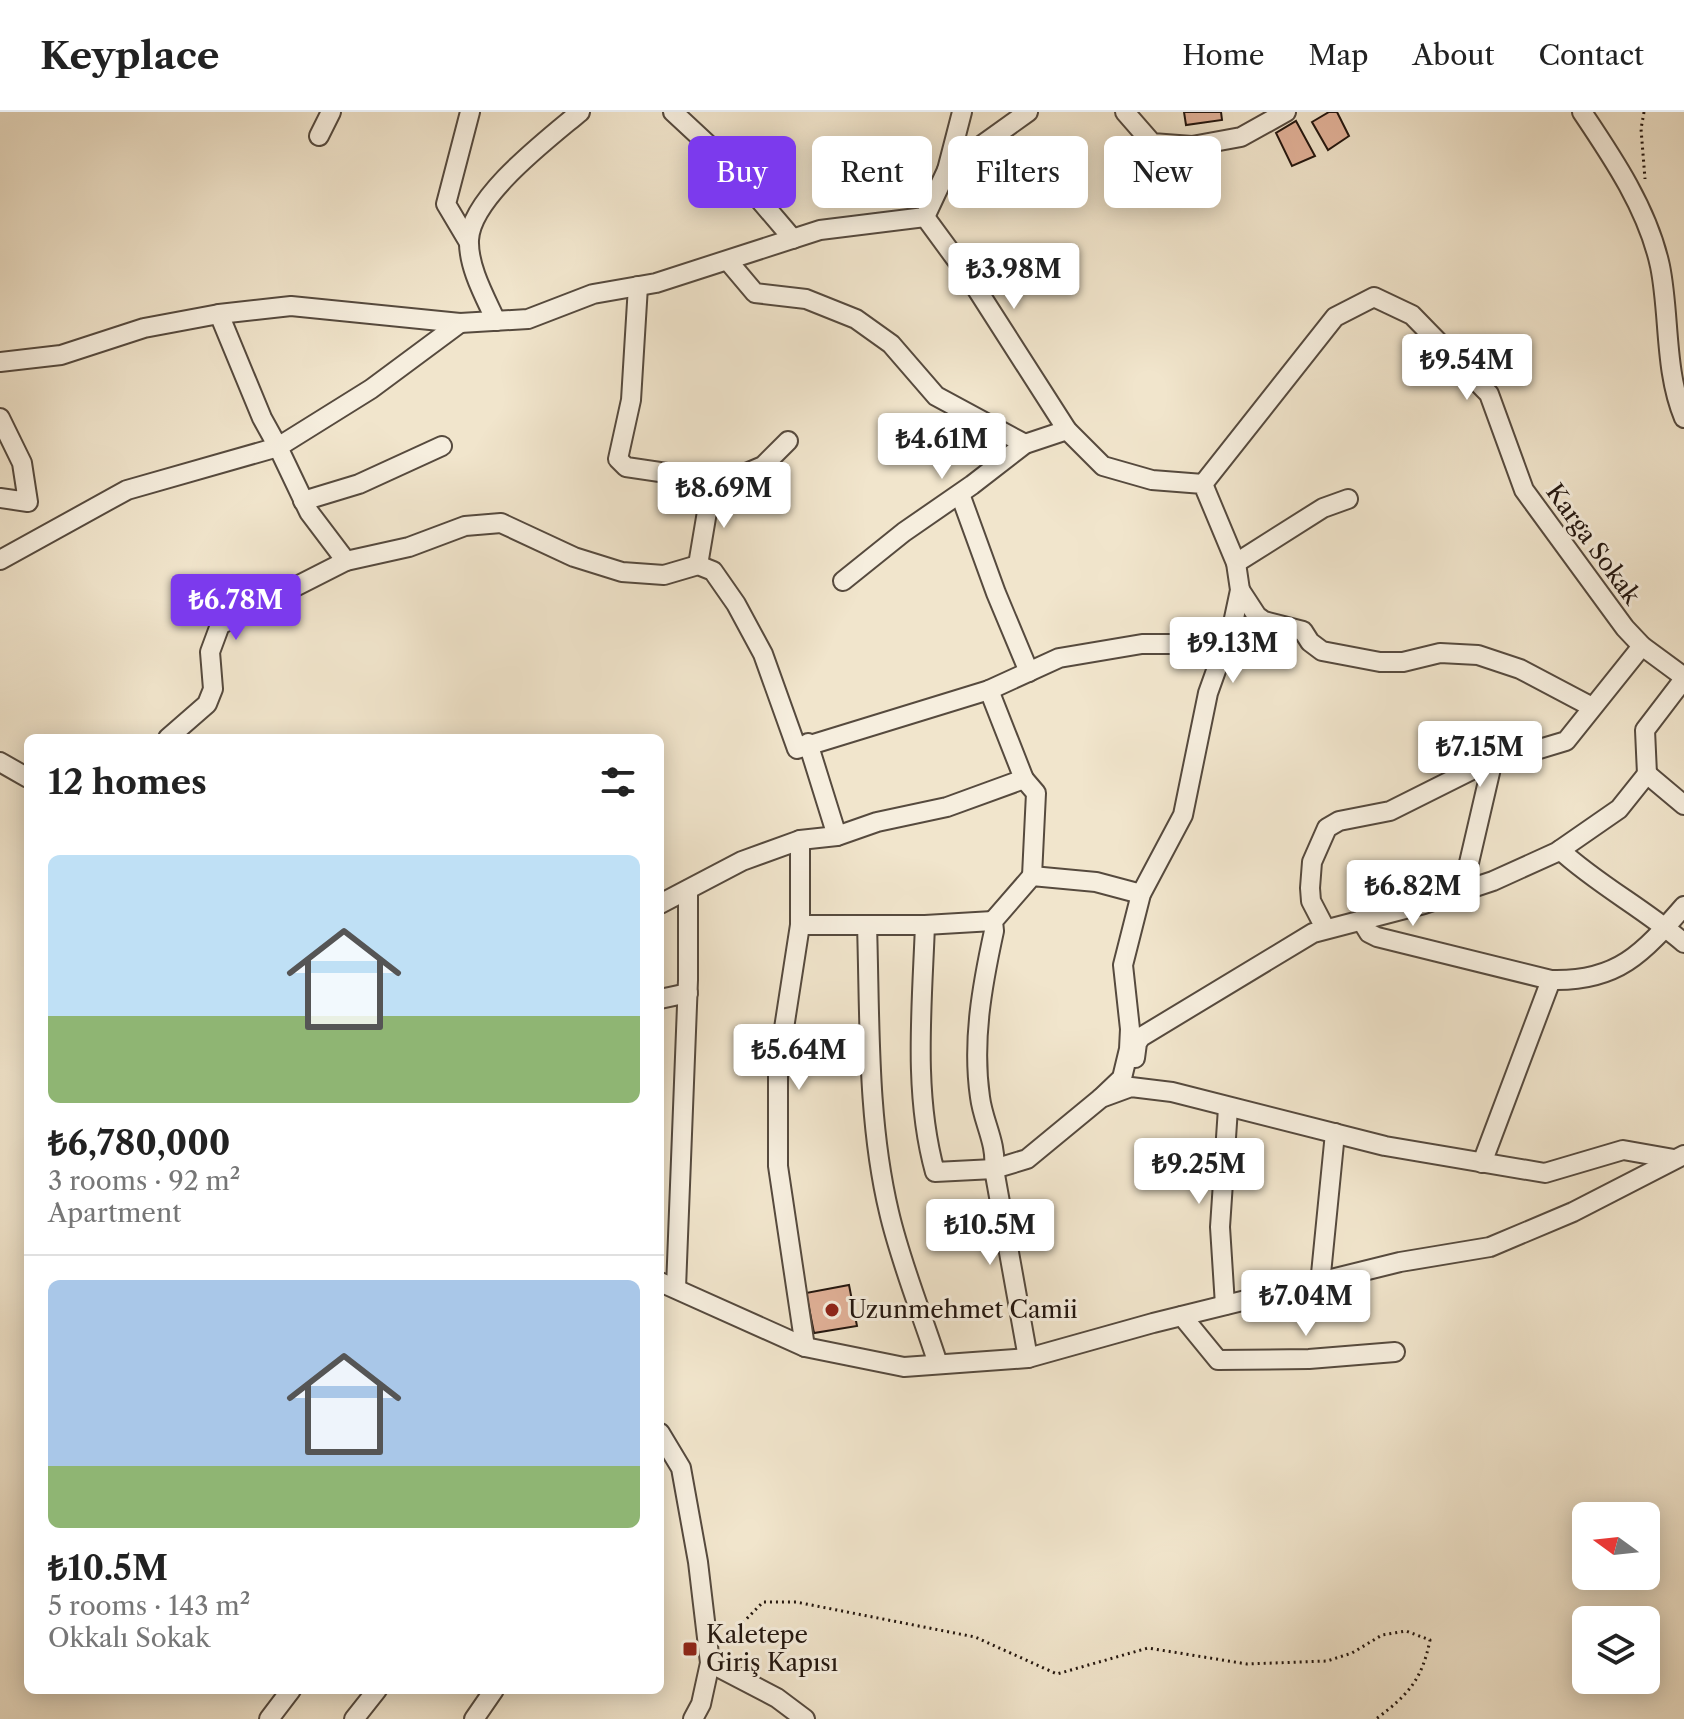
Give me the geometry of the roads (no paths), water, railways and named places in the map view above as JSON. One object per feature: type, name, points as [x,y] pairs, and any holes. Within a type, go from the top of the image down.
[{"type":"street","points":[[319,136],[331,112]]},
{"type":"street","points":[[470,112],[446,204],[468,241],[479,284],[496,321]]},
{"type":"street","points":[[468,241],[473,218],[489,197],[580,112]]},
{"type":"street","points":[[673,112],[721,156],[793,239]]},
{"type":"street","points":[[925,217],[947,170],[962,112]]},
{"type":"street","points":[[947,170],[1028,112]]},
{"type":"street","points":[[1125,112],[1152,143],[1192,146],[1241,137],[1286,112]]},
{"type":"street","points":[[1582,112],[1647,222],[1660,266],[1673,380],[1684,418]]},
{"type":"street","points":[[0,362],[61,355],[144,328],[219,314],[291,306],[460,323],[528,319],[593,294],[638,286],[728,261],[820,230],[925,217]]},
{"type":"street","points":[[925,217],[969,277],[1067,430],[1103,466],[1152,480],[1203,484],[1236,563],[1240,590],[1257,616],[1264,621],[1303,631],[1310,642],[1322,651],[1390,663],[1440,653],[1478,655],[1520,669],[1592,707]]},
{"type":"street","points":[[728,261],[755,293],[806,299],[856,319],[891,344],[936,396],[1025,444]]},
{"type":"street","points":[[638,286],[631,400],[618,459],[626,467],[687,476],[711,488],[763,466],[788,441]]},
{"type":"street","name":"Karga Sokak","points":[[1203,484],[1335,317],[1374,297],[1412,315],[1489,394],[1524,490],[1625,628],[1642,646],[1684,678]]},
{"type":"street","points":[[219,314],[262,418],[303,501],[346,561]]},
{"type":"street","points":[[0,560],[127,490],[278,447],[371,389],[460,323]]},
{"type":"street","points":[[0,418],[22,463],[28,502],[0,498]]},
{"type":"street","points":[[843,581],[904,532],[1025,444],[1067,430]]},
{"type":"street","points":[[303,501],[359,484],[442,446]]},
{"type":"street","points":[[698,565],[711,488]]},
{"type":"street","points":[[960,494],[1029,672]]},
{"type":"street","points":[[1236,563],[1323,508],[1348,499]]},
{"type":"street","points":[[173,734],[207,704],[213,689],[210,652],[220,625],[346,561],[409,547],[465,526],[501,523],[574,557],[622,572],[664,575],[698,565],[713,571],[736,604],[763,654],[797,749],[989,690],[1059,658],[1142,644],[1224,644]]},
{"type":"street","points":[[1129,1080],[1136,1033],[1123,965],[1141,894],[1183,815],[1208,693],[1240,590]]},
{"type":"street","points":[[1325,928],[1311,901],[1310,888],[1312,862],[1327,828],[1339,821],[1390,811],[1454,777],[1566,741],[1578,730],[1592,707],[1642,646]]},
{"type":"street","points":[[1136,1033],[1325,928],[1466,890],[1560,850],[1619,809],[1647,774],[1645,730],[1684,678]]},
{"type":"street","points":[[800,925],[925,925],[993,921],[1032,876],[1036,793],[1024,779],[989,690]]},
{"type":"street","points":[[808,744],[837,836]]},
{"type":"street","points":[[0,762],[24,776]]},
{"type":"street","points":[[1466,890],[1465,880],[1492,764]]},
{"type":"street","points":[[1647,774],[1684,805]]},
{"type":"street","points":[[664,902],[742,861],[800,840],[837,836],[877,822],[947,807],[1024,779]]},
{"type":"street","points":[[800,840],[800,925],[778,1067],[778,1166],[805,1347]]},
{"type":"street","points":[[1560,850],[1588,876],[1666,927],[1684,943]]},
{"type":"street","points":[[1032,876],[1096,882],[1141,894]]},
{"type":"street","points":[[688,890],[688,993],[668,1285],[805,1347],[904,1367],[1028,1358],[1153,1323],[1400,1262],[1490,1247],[1573,1212],[1679,1157]]},
{"type":"street","points":[[1361,920],[1369,933],[1377,937],[1551,980],[1585,979],[1616,969],[1644,951],[1684,906]]},
{"type":"street","points":[[993,921],[994,931],[978,1002],[980,1097],[995,1155],[994,1169],[1028,1358]]},
{"type":"street","points":[[867,925],[873,1088],[884,1185],[889,1215],[938,1364]]},
{"type":"street","points":[[925,925],[921,1043],[929,1151],[935,1172],[994,1169],[1027,1159],[1101,1098],[1129,1080],[1385,1146],[1545,1173],[1623,1150],[1679,1157]]},
{"type":"street","points":[[1482,1163],[1551,980]]},
{"type":"street","points":[[664,998],[688,993]]},
{"type":"street","points":[[1225,1305],[1220,1227],[1228,1108]]},
{"type":"street","points":[[1320,1283],[1335,1133]]},
{"type":"street","points":[[1182,1316],[1218,1360],[1309,1359],[1395,1352]]},
{"type":"street","points":[[664,1440],[681,1468],[698,1562],[710,1663],[701,1704],[693,1719]]},
{"type":"street","points":[[710,1663],[777,1698],[805,1719]]},
{"type":"street","points":[[269,1719],[288,1694]]},
{"type":"street","points":[[354,1719],[374,1694]]},
{"type":"street","points":[[479,1717],[492,1694]]},
{"type":"place","name":"Uzunmehmet Camii","points":[[832,1310]]},
{"type":"place","name":"Kaletepe Giriş Kapısı","points":[[690,1649]]}]
